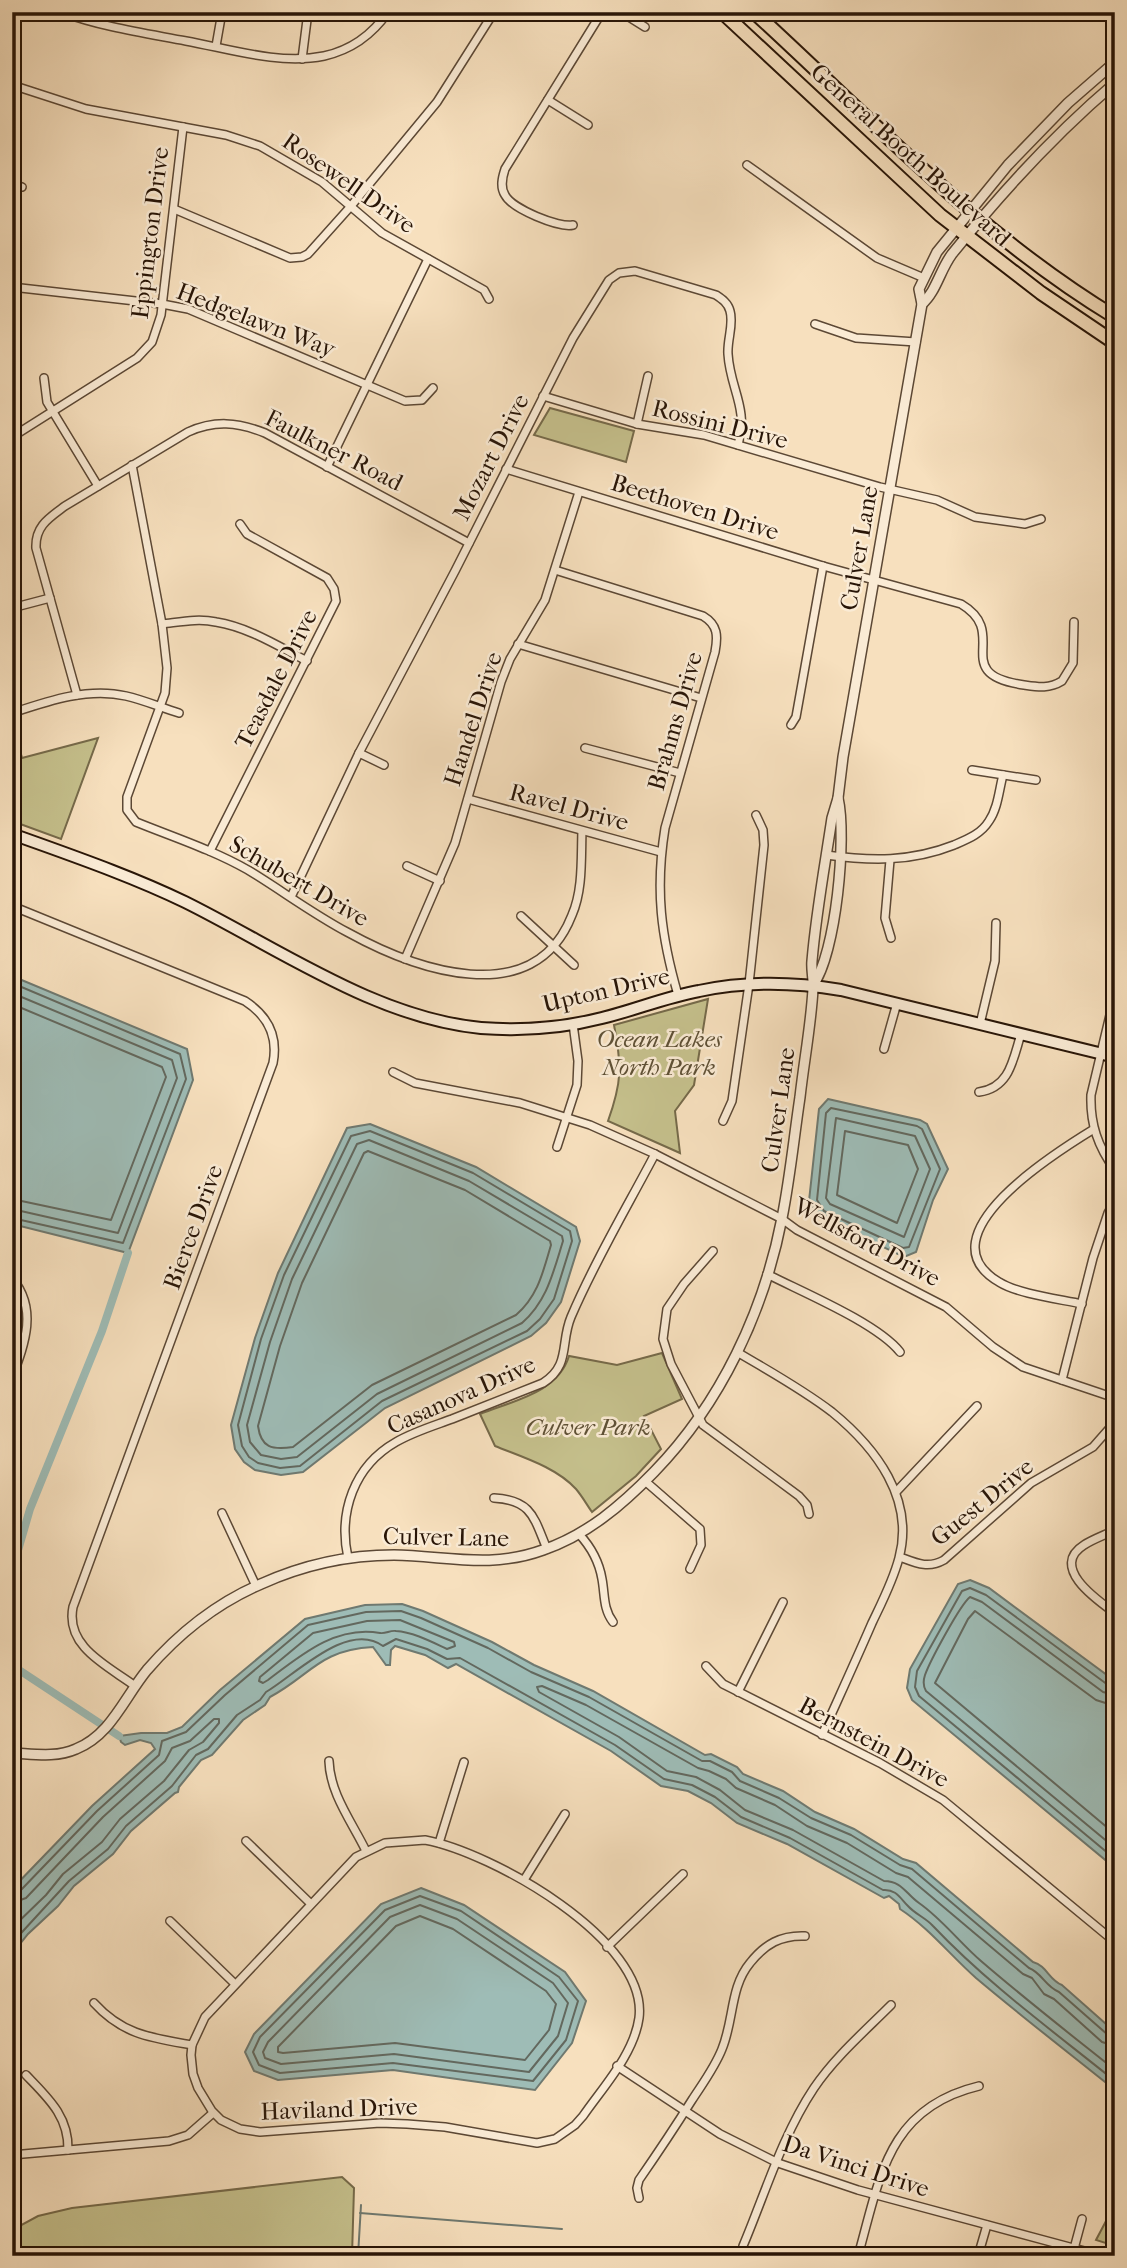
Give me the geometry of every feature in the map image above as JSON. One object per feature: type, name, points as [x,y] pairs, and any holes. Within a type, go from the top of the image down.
[{"type":"highway","name":"General Booth Boulevard","points":[[722,12],[914,193],[1041,293],[1115,343]]},
{"type":"highway","name":"General Booth Boulevard","points":[[754,12],[911,161],[970,211],[1060,282],[1115,317]]},
{"type":"main road","name":"Upton Drive","points":[[12,834],[141,882],[366,995],[410,1013],[452,1023],[484,1028],[524,1029],[573,1024],[678,995],[748,984],[813,985],[1115,1057]]},
{"type":"street","points":[[61,12],[99,25],[259,55],[302,59],[325,56],[351,47],[370,33],[388,12]]},
{"type":"street","points":[[216,46],[222,12]]},
{"type":"street","points":[[302,59],[308,12]]},
{"type":"street","points":[[174,209],[273,252],[296,259],[312,251],[437,102],[494,12]]},
{"type":"street","points":[[573,225],[559,226],[517,207],[507,199],[502,189],[505,169],[602,12]]},
{"type":"street","points":[[621,12],[645,27]]},
{"type":"street","name":"Culver Lane","points":[[12,1754],[54,1755],[87,1744],[103,1732],[135,1686],[162,1654],[193,1625],[256,1586],[304,1567],[348,1558],[392,1555],[479,1562],[514,1559],[547,1549],[579,1534],[617,1507],[645,1481],[699,1418],[737,1352],[751,1321],[782,1219],[813,985],[812,963],[826,855],[838,798],[888,489],[916,342],[922,304],[919,289],[937,252],[970,211],[1042,128],[1115,62]]},
{"type":"street","name":"Culver Lane","points":[[922,304],[930,297],[945,264],[967,237],[1036,158],[1115,83]]},
{"type":"street","name":"Rosewell Drive","points":[[12,85],[86,109],[226,135],[260,145],[302,168],[382,233],[484,289],[489,299]]},
{"type":"street","points":[[548,100],[588,125]]},
{"type":"street","name":"Eppington Drive","points":[[12,437],[138,358],[156,333],[162,304],[183,127]]},
{"type":"street","points":[[747,165],[877,258],[924,278]]},
{"type":"street","points":[[12,184],[22,187]]},
{"type":"street","points":[[327,467],[428,259]]},
{"type":"street","name":"Mozart Drive","points":[[291,897],[359,753],[573,338],[604,287],[619,273],[635,271],[716,295],[726,303],[731,321],[729,363],[743,418],[738,445]]},
{"type":"street","name":"Hedgelawn Way","points":[[12,287],[188,309],[408,402],[422,400],[433,388]]},
{"type":"street","points":[[815,324],[856,338],[916,342]]},
{"type":"street","points":[[637,424],[648,376]]},
{"type":"street","points":[[44,378],[44,394],[98,486]]},
{"type":"street","name":"Rossini Drive","points":[[543,396],[637,424],[682,430],[888,489],[937,500],[982,519],[1025,524],[1041,519]]},
{"type":"street","name":"Faulkner Road","points":[[77,695],[36,548],[37,534],[48,519],[132,465],[199,427],[235,423],[265,433],[469,543]]},
{"type":"street","name":"Schubert Drive","points":[[132,465],[162,624],[167,668],[165,693],[127,797],[127,810],[136,822],[249,871],[344,931],[405,959],[444,970],[494,976],[517,971],[530,964],[553,946],[568,926],[576,904],[582,831]]},
{"type":"street","name":"Beethoven Drive","points":[[506,469],[873,581],[955,601],[967,607],[982,627],[985,669],[993,677],[1008,682],[1043,687],[1062,681],[1073,663],[1074,622]]},
{"type":"street","name":"Handel Drive","points":[[405,959],[455,842],[501,682],[519,644],[540,611],[579,492]]},
{"type":"street","name":"Teasdale Drive","points":[[210,852],[334,608],[334,589],[327,579],[247,534],[240,524]]},
{"type":"street","points":[[791,725],[796,717],[823,566]]},
{"type":"street","name":"Brahms Drive","points":[[555,570],[703,615],[717,630],[718,637],[661,852],[660,921],[678,995]]},
{"type":"street","points":[[12,608],[50,598]]},
{"type":"street","points":[[162,624],[218,622],[252,634],[307,661]]},
{"type":"street","points":[[519,644],[701,698]]},
{"type":"street","points":[[12,713],[77,695],[118,695],[179,713]]},
{"type":"street","points":[[585,748],[680,773]]},
{"type":"street","points":[[359,753],[384,765]]},
{"type":"street","points":[[972,770],[1036,780]]},
{"type":"street","points":[[826,855],[890,860],[936,851],[969,839],[979,833],[994,812],[1003,775]]},
{"type":"street","name":"Culver Lane","points":[[813,985],[825,964],[841,857],[842,818],[838,798]]},
{"type":"street","name":"Ravel Drive","points":[[468,799],[661,852]]},
{"type":"street","points":[[723,1121],[732,1101],[764,845],[763,830],[756,815]]},
{"type":"street","points":[[890,860],[884,918],[891,938]]},
{"type":"street","points":[[407,866],[440,881]]},
{"type":"street","name":"Bierce Drive","points":[[12,906],[245,1001],[267,1020],[274,1038],[273,1063],[74,1607],[74,1633],[83,1647],[135,1686]]},
{"type":"street","points":[[521,916],[574,965]]},
{"type":"street","points":[[980,1024],[995,961],[996,923]]},
{"type":"street","points":[[1115,994],[1091,1095],[1094,1129],[1102,1150],[1115,1170]]},
{"type":"street","points":[[884,1049],[897,1003]]},
{"type":"street","points":[[557,1147],[579,1073],[573,1024]]},
{"type":"street","points":[[979,1092],[993,1089],[1004,1080],[1021,1034]]},
{"type":"street","name":"Wellsford Drive","points":[[393,1072],[415,1083],[500,1098],[567,1118],[656,1154],[946,1307],[993,1347],[1023,1367],[1115,1398]]},
{"type":"street","points":[[1082,1304],[998,1282],[981,1265],[976,1242],[979,1229],[1007,1192],[1064,1147],[1094,1129]]},
{"type":"street","name":"Casanova Drive","points":[[348,1558],[345,1522],[350,1497],[362,1473],[378,1455],[400,1440],[542,1383],[555,1373],[562,1360],[570,1318],[656,1154]]},
{"type":"street","points":[[1062,1380],[1099,1235],[1115,1200]]},
{"type":"street","points":[[713,1251],[671,1300],[663,1329],[664,1345],[699,1418],[709,1431],[804,1500],[809,1514]]},
{"type":"street","points":[[767,1274],[865,1325],[890,1340],[900,1352]]},
{"type":"street","points":[[12,1278],[26,1302],[28,1322],[22,1351],[12,1378]]},
{"type":"street","points":[[737,1352],[814,1399],[846,1425],[878,1460],[896,1492],[903,1530],[900,1557],[822,1735]]},
{"type":"street","points":[[896,1492],[977,1406]]},
{"type":"street","name":"Guest Drive","points":[[900,1557],[923,1565],[944,1560],[1031,1483],[1093,1447],[1115,1422]]},
{"type":"street","points":[[645,1481],[700,1529],[701,1545],[690,1569]]},
{"type":"street","points":[[494,1498],[520,1503],[532,1513],[547,1549]]},
{"type":"street","points":[[222,1513],[256,1586]]},
{"type":"street","points":[[1115,1530],[1081,1547],[1073,1558],[1079,1583],[1115,1613]]},
{"type":"street","points":[[579,1534],[591,1548],[599,1566],[606,1612],[613,1622]]},
{"type":"street","points":[[738,1692],[783,1602]]},
{"type":"street","name":"Bernstein Drive","points":[[706,1665],[717,1679],[738,1692],[880,1763],[943,1800],[1115,1942]]},
{"type":"street","points":[[329,1761],[335,1792],[366,1851]]},
{"type":"street","points":[[439,1843],[464,1762]]},
{"type":"street","points":[[524,1880],[565,1814]]},
{"type":"street","name":"Haviland Drive","points":[[192,2045],[205,2017],[234,1983],[350,1862],[366,1851],[397,1840],[439,1843],[524,1880],[581,1921],[607,1947],[635,1984],[639,2017],[633,2040],[575,2125],[555,2139],[537,2143],[445,2127],[407,2124],[251,2132],[230,2125],[213,2113]]},
{"type":"street","points":[[246,1841],[310,1903]]},
{"type":"street","points":[[607,1947],[682,1874]]},
{"type":"street","points":[[170,1921],[234,1983]]},
{"type":"street","points":[[639,2198],[639,2180],[723,2047],[738,1983],[748,1964],[775,1940],[794,1935],[805,1936]]},
{"type":"street","points":[[12,2155],[169,2141],[197,2129],[213,2113],[193,2074],[192,2045],[131,2032],[112,2021],[94,2003]]},
{"type":"street","points":[[743,2246],[814,2088],[840,2056],[891,2006]]},
{"type":"street","name":"Da Vinci Drive","points":[[617,2066],[744,2147],[778,2163],[875,2195],[987,2225],[1073,2252],[1103,2256]]},
{"type":"street","points":[[26,2074],[61,2113],[67,2132],[68,2150]]},
{"type":"street","points":[[858,2256],[888,2155],[909,2126],[924,2112],[951,2095],[979,2086]]},
{"type":"street","points":[[1073,2252],[1082,2219]]},
{"type":"street","points":[[978,2256],[987,2225]]},
{"type":"green space","points":[[550,408],[634,431],[626,462],[534,435]]},
{"type":"green space","points":[[13,724],[22,758],[98,738],[61,839],[12,821]]},
{"type":"green space","name":"Ocean Lakes North Park","points":[[708,999],[694,1085],[675,1111],[680,1153],[608,1121],[619,1074],[614,1025]]},
{"type":"green space","name":"Culver Park","points":[[662,1353],[682,1399],[644,1416],[661,1449],[636,1476],[592,1512],[568,1481],[538,1463],[495,1446],[480,1414],[519,1400],[544,1387],[555,1379],[569,1356],[617,1365]]},
{"type":"green space","points":[[342,2177],[354,2188],[352,2256],[12,2256],[12,2230],[38,2216],[72,2208]]},
{"type":"green space","points":[[1115,2204],[1115,2246],[1096,2240]]},
{"type":"water","points":[[12,976],[187,1049],[193,1080],[128,1253],[12,1224]]},
{"type":"water","points":[[828,1099],[920,1120],[927,1124],[948,1169],[933,1200],[916,1252],[904,1257],[818,1216],[809,1201],[819,1109]]},
{"type":"water","points":[[370,1124],[476,1167],[576,1227],[580,1241],[561,1302],[546,1323],[531,1336],[385,1408],[303,1472],[281,1475],[255,1470],[244,1462],[235,1449],[231,1425],[255,1338],[278,1273],[347,1128]]},
{"type":"water","points":[[970,1580],[989,1588],[1115,1681],[1115,1868],[912,1700],[907,1688],[910,1669],[958,1584]]},
{"type":"water","points":[[402,1604],[492,1642],[534,1665],[593,1691],[705,1755],[711,1754],[737,1767],[743,1774],[783,1791],[815,1812],[854,1829],[903,1859],[916,1863],[1042,1967],[1115,2032],[1115,2090],[976,1978],[889,1896],[884,1898],[787,1844],[737,1823],[711,1803],[688,1791],[661,1786],[611,1751],[456,1664],[448,1668],[425,1655],[395,1646],[391,1650],[390,1665],[386,1665],[373,1647],[340,1653],[327,1658],[270,1697],[265,1705],[243,1720],[212,1755],[201,1760],[179,1787],[178,1792],[131,1831],[113,1854],[74,1886],[12,1954],[12,1889],[92,1806],[155,1749],[151,1743],[140,1740],[125,1745],[119,1736],[167,1733],[182,1727],[220,1690],[305,1619],[365,1605]]},
{"type":"water","points":[[421,1888],[464,1905],[565,1972],[586,2001],[572,2043],[535,2090],[393,2070],[278,2080],[254,2071],[245,2052],[254,2034],[381,1904]]},
{"type":"waterway","points":[[12,1571],[30,1509],[102,1331],[128,1253]]},
{"type":"waterway","points":[[12,1657],[16,1668],[119,1736]]},
{"type":"waterway","points":[[358,2256],[361,2205]]},
{"type":"waterway","points":[[360,2213],[562,2229]]}]
